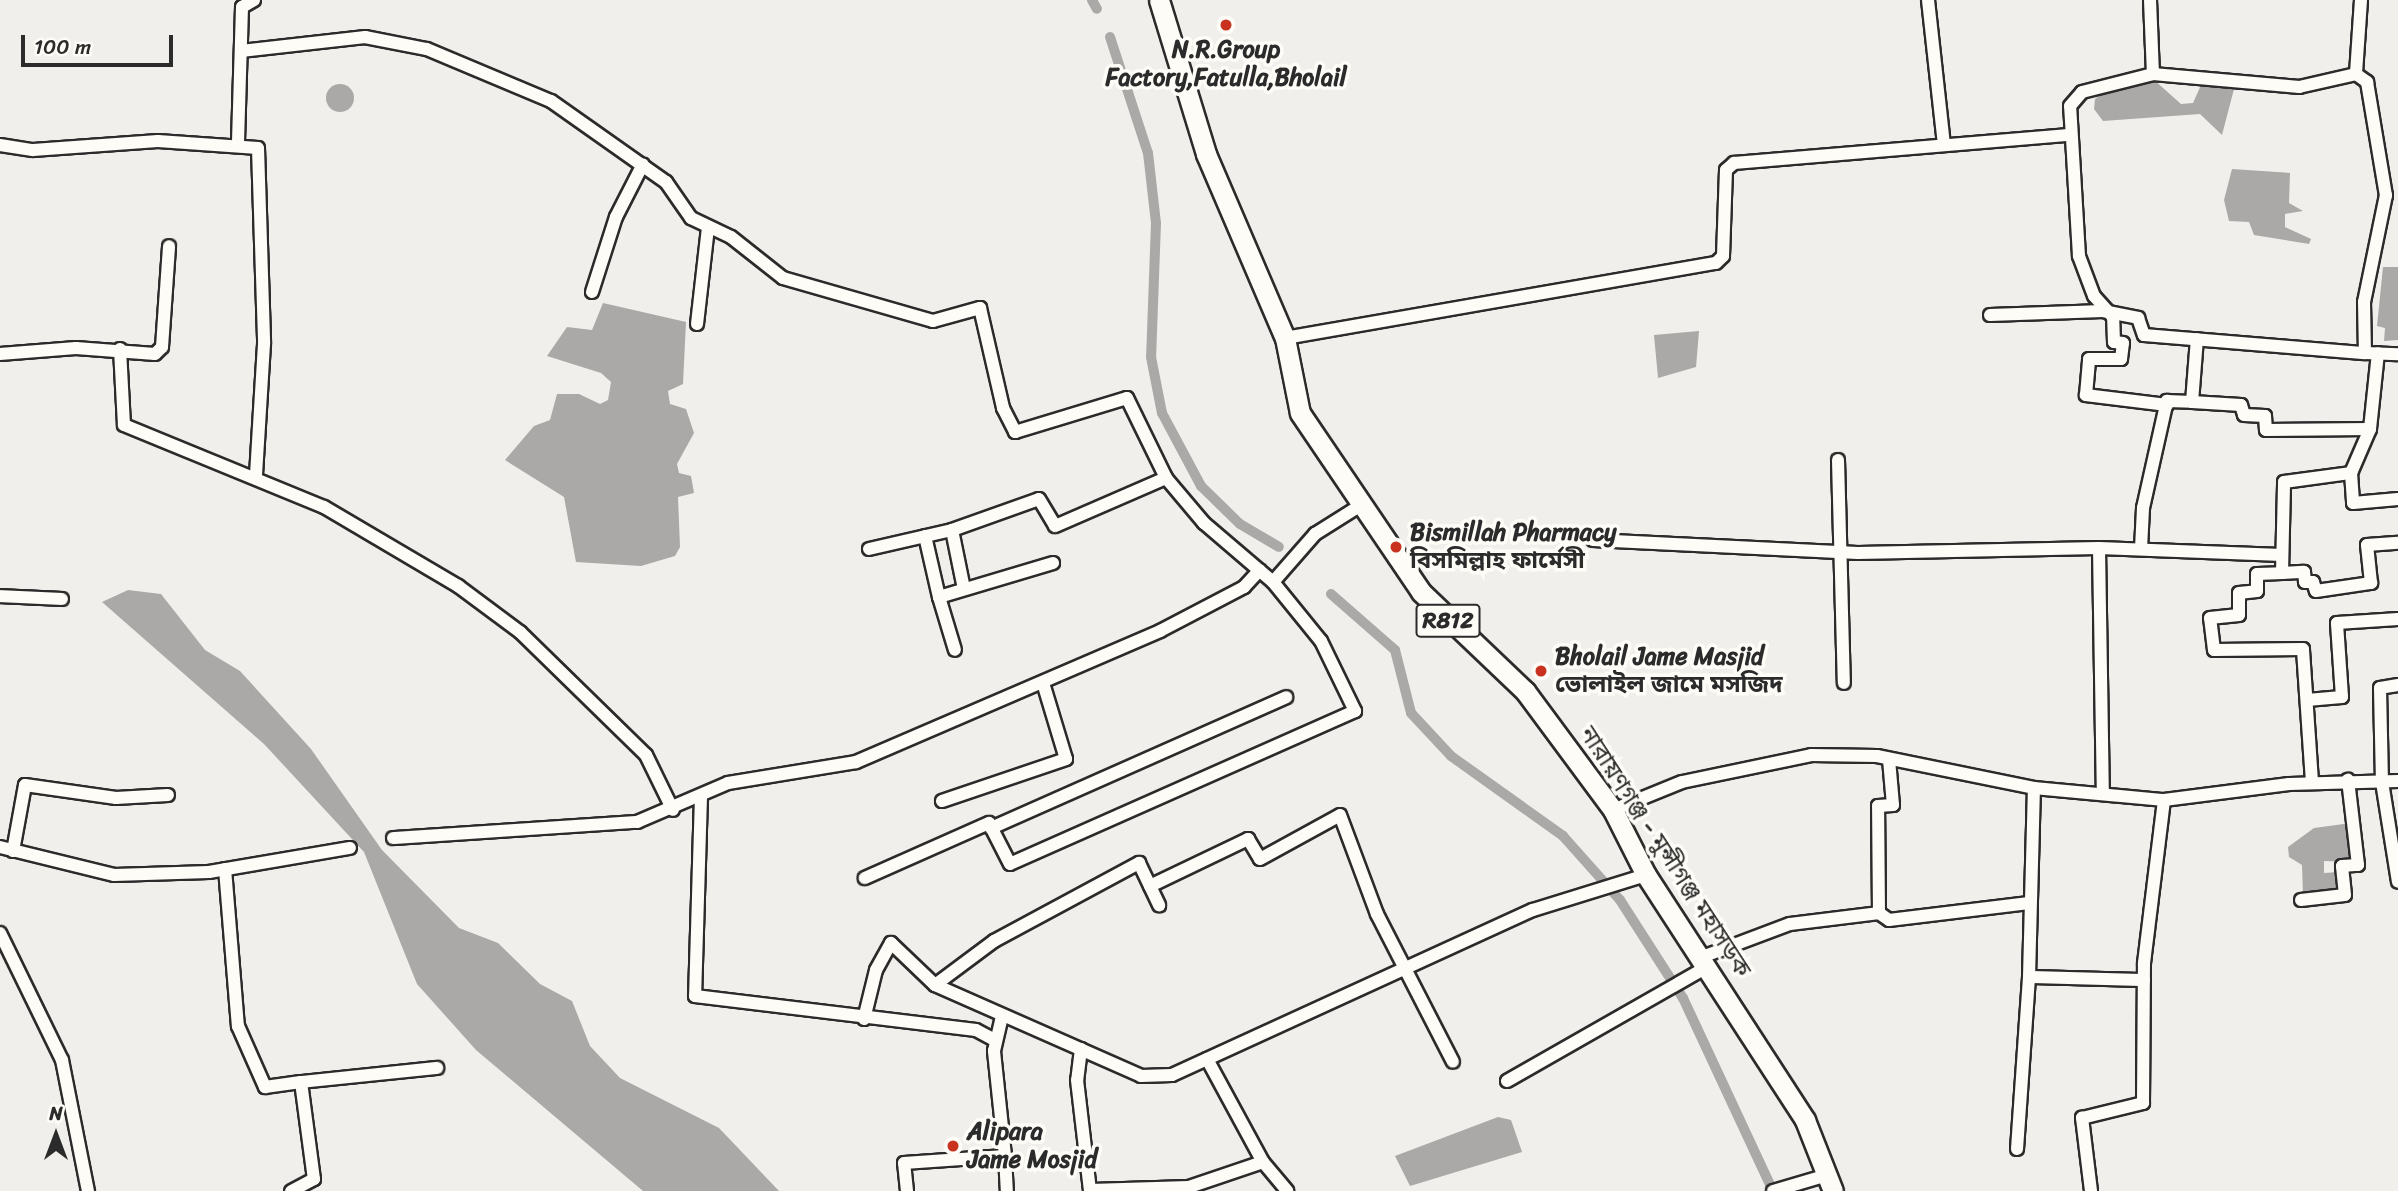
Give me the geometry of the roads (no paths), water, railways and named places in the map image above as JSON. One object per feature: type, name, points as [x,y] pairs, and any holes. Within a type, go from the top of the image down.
[{"type":"main road","name":"নারায়ণগঞ্জ - মুন্সীগঞ্জ মহাসড়ক","points":[[1159,0],[1206,154],[1285,338],[1300,413],[1422,592],[1525,691],[1613,810],[1646,875],[1705,962],[1805,1120],[1830,1183]]},
{"type":"street","points":[[238,142],[242,7],[254,0]]},
{"type":"street","points":[[1928,0],[1944,144]]},
{"type":"street","points":[[2150,0],[2153,74]]},
{"type":"street","points":[[2356,75],[2361,0]]},
{"type":"street","points":[[241,51],[365,37],[427,49],[551,101],[643,164],[691,218],[783,278],[867,305],[933,321],[980,308],[1003,408],[1015,432],[1127,398],[1166,478],[1204,523],[1273,582],[1333,660],[1355,711],[1010,864],[989,823],[865,878]]},
{"type":"street","points":[[2166,405],[2086,396],[2090,359],[2122,358],[2123,343],[2113,342],[2113,317],[2102,311],[2079,256],[2069,135],[2070,106],[2082,92],[2153,74],[2299,87],[2356,75],[2367,82],[2386,195],[2364,302],[2365,353]]},
{"type":"street","points":[[1285,338],[1716,263],[1723,256],[1729,165],[2069,135]]},
{"type":"street","points":[[0,145],[33,150],[238,142],[252,144],[260,155],[264,357],[256,475]]},
{"type":"street","points":[[592,292],[616,216],[643,164]]},
{"type":"street","points":[[697,324],[708,227]]},
{"type":"street","points":[[0,354],[120,349],[155,354],[162,346],[169,246]]},
{"type":"street","points":[[1990,314],[2102,311],[2138,318],[2144,335],[2398,354]]},
{"type":"street","points":[[2192,402],[2197,339]]},
{"type":"street","points":[[120,349],[124,425],[256,475],[458,586],[520,632],[646,755],[673,810]]},
{"type":"street","points":[[2378,353],[2370,429],[2351,473],[2353,503],[2398,499]]},
{"type":"street","points":[[2141,549],[2169,400],[2241,405],[2242,415],[2265,416],[2266,430],[2370,429]]},
{"type":"street","points":[[1838,460],[1846,552],[1844,683]]},
{"type":"street","points":[[2282,573],[2284,482],[2351,473]]},
{"type":"street","points":[[869,549],[951,530],[1041,498],[1055,526],[1166,478]]},
{"type":"street","points":[[1273,582],[1315,534],[1361,505]]},
{"type":"street","points":[[951,530],[964,589]]},
{"type":"street","points":[[925,536],[955,650]]},
{"type":"street","points":[[1592,540],[1846,552],[2099,548],[2281,555]]},
{"type":"street","points":[[2312,782],[2303,649],[2211,648],[2211,617],[2239,615],[2239,594],[2257,592],[2257,574],[2304,572],[2305,582],[2313,582],[2316,591],[2371,583],[2367,545],[2398,543]]},
{"type":"street","points":[[2099,548],[2103,794]]},
{"type":"street","points":[[939,597],[1053,563]]},
{"type":"street","points":[[393,838],[598,827],[673,810],[729,783],[856,762],[1043,684],[1160,631],[1244,587],[1259,570]]},
{"type":"street","points":[[0,596],[62,599]]},
{"type":"street","points":[[2307,700],[2342,697],[2337,623],[2398,619]]},
{"type":"street","points":[[942,801],[1066,759],[1043,684]]},
{"type":"street","points":[[2398,685],[2380,688],[2382,782],[2398,882]]},
{"type":"street","points":[[991,828],[1286,697]]},
{"type":"street","points":[[1613,810],[1682,782],[1811,755],[1889,759],[2034,788],[2164,800],[2312,782],[2398,781]]},
{"type":"street","points":[[1880,913],[1878,806],[1893,805],[1889,759]]},
{"type":"street","points":[[2301,900],[2345,895],[2342,866],[2357,865],[2348,780]]},
{"type":"street","points":[[168,795],[116,798],[25,785],[6,849],[114,875],[226,870],[350,848]]},
{"type":"street","points":[[2017,1149],[2029,977],[2034,788]]},
{"type":"street","points":[[701,796],[695,996],[864,1019],[976,1030],[995,1040]]},
{"type":"street","points":[[2091,1191],[2082,1118],[2143,1103],[2144,980],[2164,800]]},
{"type":"street","points":[[1150,887],[1248,839],[1260,859],[1340,815],[1377,914],[1453,1062]]},
{"type":"street","points":[[935,985],[993,941],[1139,863],[1159,905]]},
{"type":"street","points":[[226,870],[238,1026],[265,1087],[437,1068]]},
{"type":"street","points":[[864,1019],[876,970],[891,943],[935,985],[1150,1078],[1207,1059],[1407,970],[1533,910],[1606,891],[1646,875]]},
{"type":"street","points":[[1507,1081],[1652,994],[1679,982],[1705,962],[1790,924],[1880,913],[1889,920],[2029,903]]},
{"type":"street","points":[[0,933],[62,1060],[88,1191]]},
{"type":"street","points":[[2029,977],[2144,980]]},
{"type":"street","points":[[1002,1016],[995,1040],[1007,1191]]},
{"type":"street","points":[[1082,1049],[1077,1080],[1090,1190],[1189,1187],[1264,1162]]},
{"type":"street","points":[[1207,1059],[1264,1162],[1287,1191]]},
{"type":"street","points":[[291,1191],[314,1179],[300,1082]]},
{"type":"street","points":[[907,1191],[904,1163],[1005,1156]]},
{"type":"street","points":[[1774,1191],[1830,1183]]},
{"type":"waterway","points":[[1092,0],[1097,9]]},
{"type":"waterway","points":[[1110,37],[1148,153],[1156,223],[1151,357],[1162,413],[1201,486],[1240,524],[1279,547]]},
{"type":"waterway","points":[[1331,594],[1395,650],[1411,713],[1451,756],[1563,836],[1620,900],[1683,998],[1773,1191]]},
{"type":"place","name":"N.R.Group Factory,Fatulla,Bholail","points":[[1226,25]]},
{"type":"place","name":"Bismillah Pharmacy বিসমিল্লাহ ফার্মেসী","points":[[1396,547]]},
{"type":"place","name":"Bholail Jame Masjid ভোলাইল জামে মসজিদ","points":[[1541,671]]},
{"type":"place","name":"Alipara Jame Mosjid","points":[[953,1146]]}]
